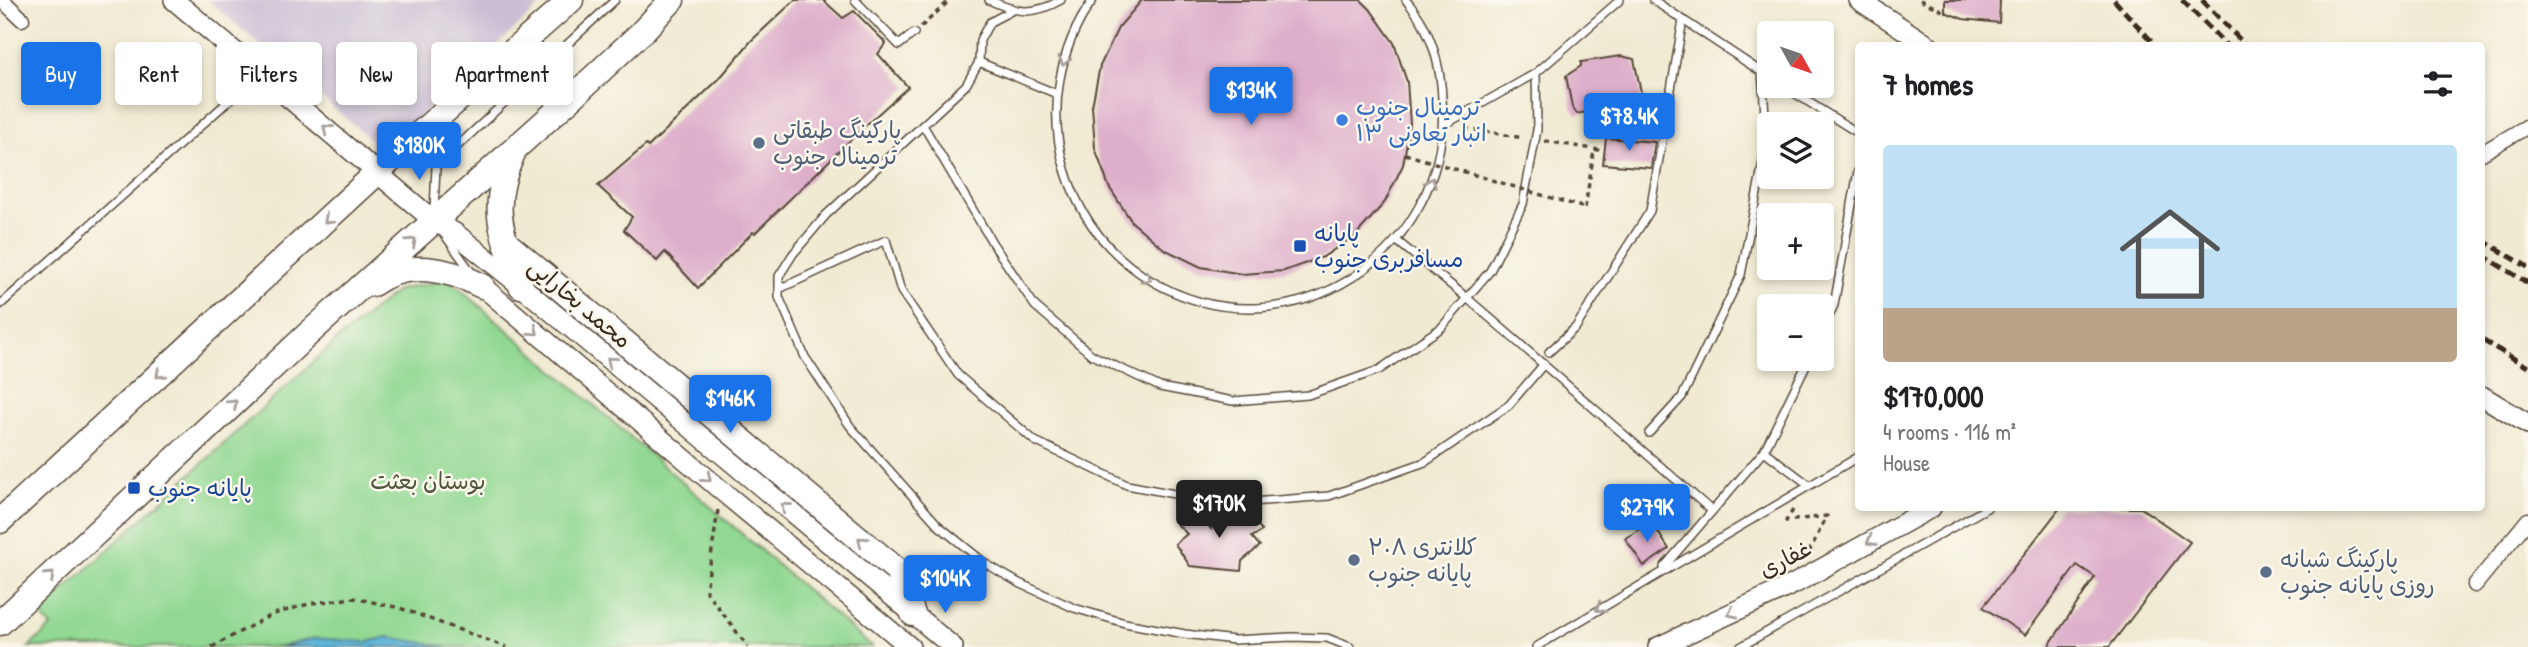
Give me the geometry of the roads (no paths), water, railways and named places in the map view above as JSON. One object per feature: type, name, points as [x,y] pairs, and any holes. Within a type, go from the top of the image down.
[{"type":"highway","points":[[0,521],[418,135],[571,0]]},
{"type":"highway","points":[[522,286],[500,220],[499,193],[513,153],[671,4]]},
{"type":"highway","points":[[0,623],[306,336],[578,92]]},
{"type":"highway","points":[[506,243],[898,571],[913,614]]},
{"type":"highway","points":[[306,336],[383,277],[435,269],[460,275],[482,286]]},
{"type":"main road","name":"محمد بخارایی","points":[[174,0],[223,42]]},
{"type":"main road","points":[[1859,0],[1923,42]]},
{"type":"main road","name":"محمد بخارایی","points":[[297,105],[434,221],[455,233],[522,286],[953,647]]},
{"type":"main road","points":[[482,286],[910,647]]},
{"type":"main road","points":[[2485,398],[2528,424]]},
{"type":"main road","name":"غفاری","points":[[1658,647],[1794,584],[1925,511]]},
{"type":"street","points":[[2,0],[22,19]]},
{"type":"street","points":[[2485,151],[2528,126]]},
{"type":"street","points":[[2475,585],[2528,520]]},
{"type":"lane","points":[[482,286],[434,221],[436,166],[615,0]]},
{"type":"lane","points":[[855,0],[899,45],[914,33]]},
{"type":"lane","points":[[989,0],[1012,11],[1036,11],[1061,0]]},
{"type":"lane","points":[[1093,0],[1068,46],[1057,94],[1058,143],[1071,190],[1089,222],[1130,268],[1172,293],[1220,306],[1269,308],[1317,297],[1360,274],[1397,241],[1421,206],[1437,166],[1444,125],[1441,74],[1424,26],[1406,0]]},
{"type":"lane","points":[[1444,125],[1536,73],[1620,0]]},
{"type":"lane","points":[[1653,0],[1757,70]]},
{"type":"lane","points":[[1012,11],[990,22],[981,40],[979,62],[966,85],[826,215],[793,254],[779,276],[782,306],[805,357],[850,426],[939,526],[986,564],[1018,583],[1074,608],[1125,623],[1234,640],[1327,638],[1350,647]]},
{"type":"lane","points":[[1549,352],[1576,327],[1650,211],[1683,20]]},
{"type":"lane","points":[[979,62],[1057,94]]},
{"type":"lane","points":[[923,125],[993,244],[1035,306],[1092,355],[1160,387],[1233,401],[1308,396],[1379,370],[1441,328],[1490,271],[1523,204],[1537,130],[1536,73]]},
{"type":"lane","points":[[1649,433],[1682,397],[1741,275],[1767,142],[1766,98]]},
{"type":"lane","points":[[1802,98],[1855,131]]},
{"type":"lane","points":[[0,305],[224,105]]},
{"type":"lane","points":[[1834,305],[1855,188]]},
{"type":"lane","points":[[779,289],[886,240],[901,290],[958,375],[1035,441],[1127,485],[1227,504],[1329,496],[1425,462],[1509,405],[1544,365]]},
{"type":"lane","points":[[1397,241],[1467,298],[1712,511]]},
{"type":"lane","points":[[1659,573],[1764,451],[1803,371]]},
{"type":"lane","points":[[1764,451],[1809,485]]},
{"type":"lane","points":[[1536,647],[1855,459]]},
{"type":"lane","points":[[1740,647],[1982,511]]},
{"type":"lane","points":[[1527,647],[1546,641]]},
{"type":"water","points":[[388,637],[448,647],[281,647],[315,638],[367,642]]},
{"type":"railway","points":[[2114,0],[2152,42]]},
{"type":"railway","points":[[2182,0],[2223,42]]},
{"type":"railway","points":[[2202,0],[2242,42]]},
{"type":"railway","points":[[2485,242],[2528,267]]},
{"type":"railway","points":[[2485,257],[2528,283]]},
{"type":"railway","points":[[2485,342],[2528,367]]},
{"type":"place","name":"ترمینال جنوب انبار تعاونی ۱۳","points":[[1342,120]]},
{"type":"place","name":"پارکینگ طبقاتی ترمینال جنوب","points":[[759,143]]},
{"type":"place","name":"پایانه مسافربری جنوب","points":[[1300,246]]},
{"type":"place","name":"پایانه جنوب","points":[[134,488]]},
{"type":"place","name":"کلانتری ۲۰۸ پایانه جنوب","points":[[1354,560]]},
{"type":"place","name":"پارکینگ شبانه روزی پایانه جنوب","points":[[2266,572]]},
{"type":"park label","name":"بوستان بعثت","points":[[428,481]]}]
